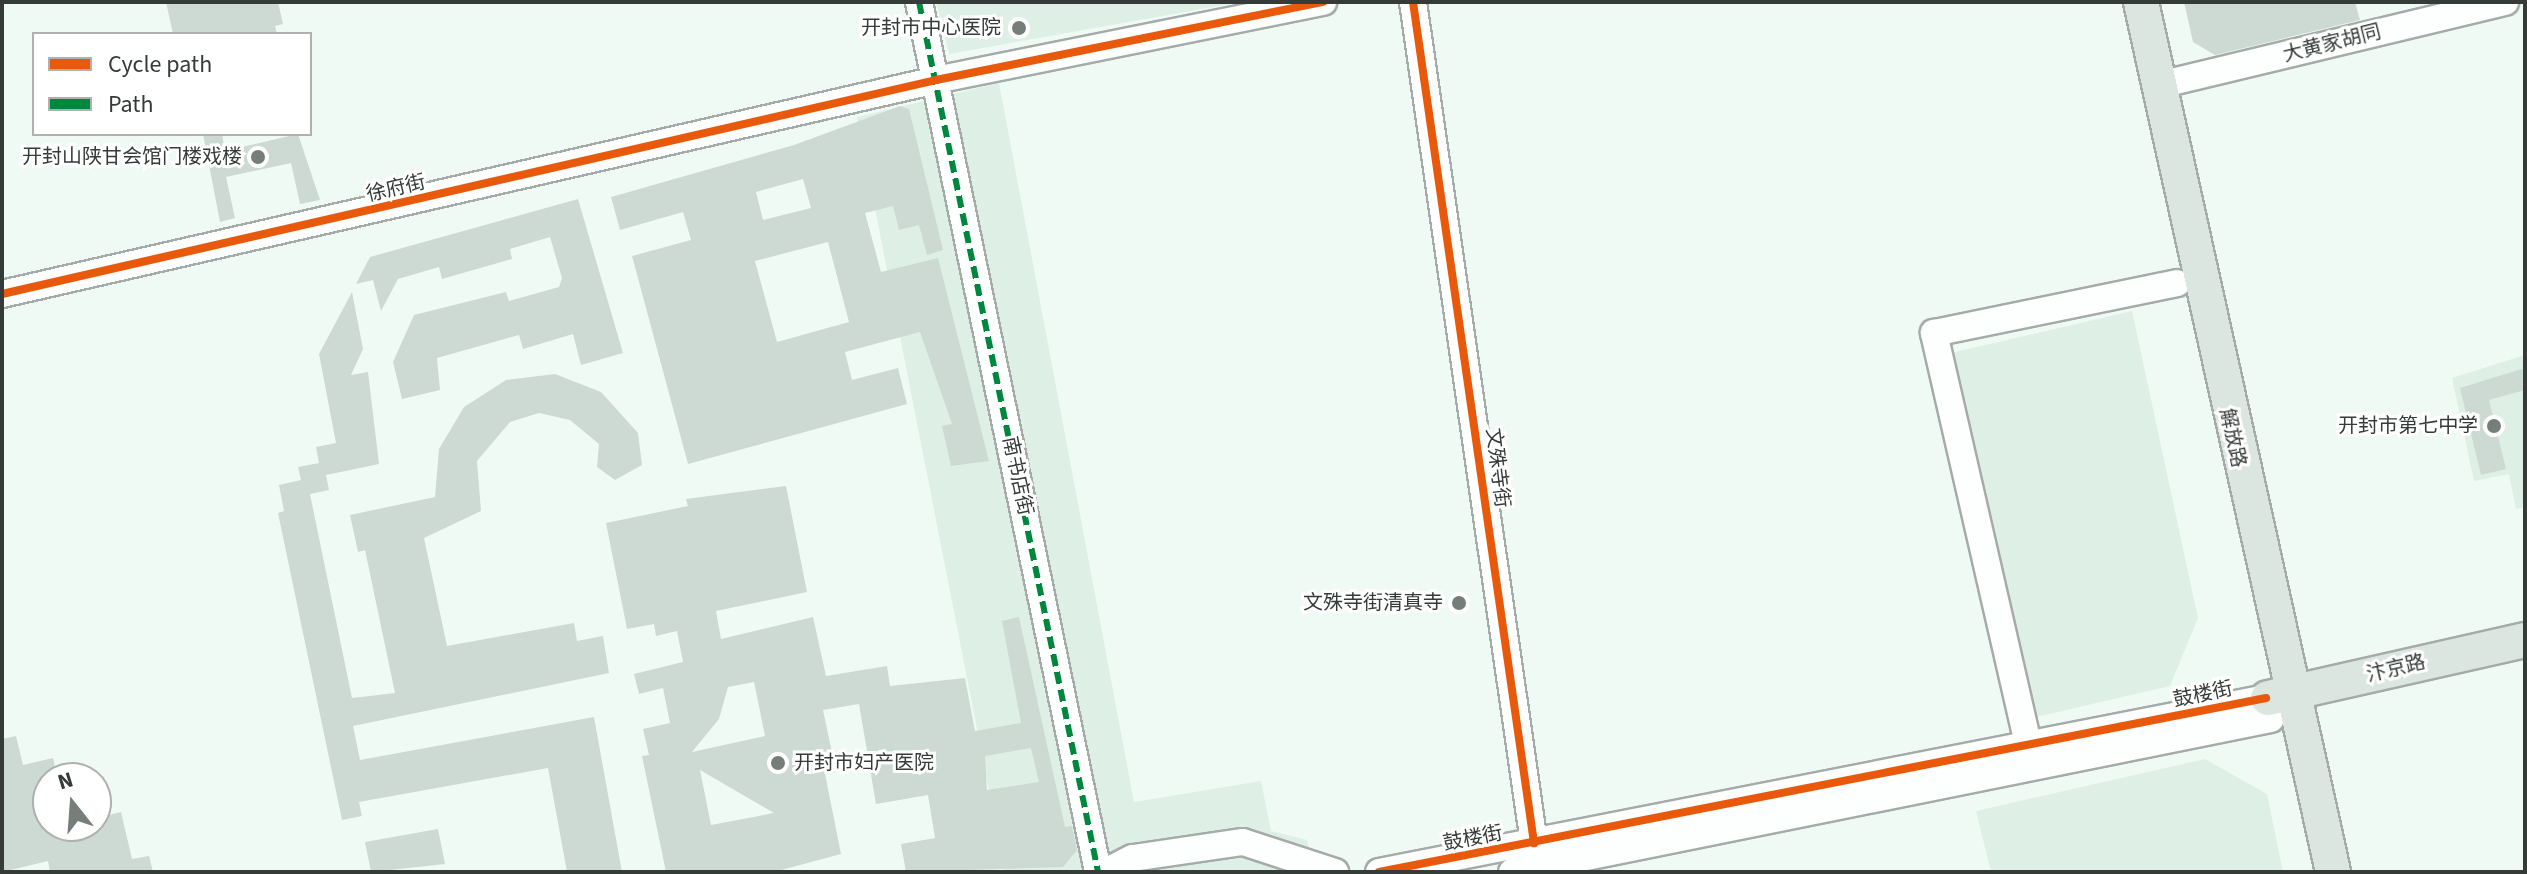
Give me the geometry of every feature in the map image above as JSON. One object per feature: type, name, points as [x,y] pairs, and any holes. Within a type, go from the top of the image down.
[{"type":"main road","name":"解放路","points":[[2122,2],[2177,283],[2280,706],[2333,872]]},
{"type":"main road","name":"解放路","points":[[2141,2],[2280,706],[2309,872]]},
{"type":"main road","name":"汴京路","points":[[2280,706],[2525,640]]},
{"type":"main road","name":"汴京路","points":[[2280,706],[2525,664]]},
{"type":"street","name":"南书店街","points":[[919,2],[1098,872]]},
{"type":"street","name":"徐府街","points":[[2,294],[936,80],[1323,2]]},
{"type":"street","name":"文殊寺街","points":[[1413,2],[1534,843]]},
{"type":"street","name":"大黄家胡同","points":[[2159,85],[2505,2]]},
{"type":"street","points":[[2029,748],[1934,333],[2177,283]]},
{"type":"street","name":"鼓楼街","points":[[1386,871],[2029,748],[2280,706]]},
{"type":"street","name":"鼓楼街","points":[[1512,872],[2280,706]]},
{"type":"street","points":[[1105,872],[1133,858],[1243,842],[1335,872]]},
{"type":"shaded area","name":"开封市中心医院","points":[[936,2],[1241,2],[949,54]]},
{"type":"shaded area","points":[[999,83],[1134,802],[1261,781],[1271,831],[1307,840],[1315,872],[1005,872],[857,117]]},
{"type":"shaded area","points":[[2132,311],[2198,618],[2170,686],[2032,718],[1951,353]]},
{"type":"shaded area","name":"开封市第七中学","points":[[2525,355],[2525,507],[2516,509],[2509,474],[2474,481],[2452,378]]},
{"type":"shaded area","points":[[2205,759],[2267,794],[2283,872],[1991,872],[1976,811]]},
{"type":"building","points":[[166,2],[278,2],[283,24],[275,26],[276,32],[173,32]]},
{"type":"building","points":[[2184,2],[2355,2],[2360,20],[2215,55],[2193,42]]},
{"type":"building","points":[[900,106],[909,109],[943,250],[927,255],[919,225],[899,230],[893,206],[865,213],[881,272],[938,258],[989,461],[951,466],[942,426],[952,424],[920,332],[845,352],[852,380],[898,368],[907,404],[688,464],[632,256],[691,240],[683,212],[620,230],[611,197],[794,145]],"holes":[[[803,179],[811,208],[763,220],[756,192]],[[828,242],[849,322],[777,342],[755,261]]]},
{"type":"building","points":[[203,136],[222,136],[225,151],[299,136],[320,200],[300,204],[291,163],[226,177],[235,218],[220,222]]},
{"type":"building","points":[[578,199],[623,353],[581,365],[573,334],[523,349],[519,335],[437,358],[440,390],[402,399],[393,362],[414,315],[506,292],[509,301],[559,287],[562,278],[550,237],[510,249],[512,259],[442,279],[439,267],[398,279],[381,311],[373,280],[356,284],[370,257]]},
{"type":"building","points":[[352,292],[363,349],[351,375],[368,372],[379,464],[326,475],[329,490],[310,494],[352,698],[395,693],[365,550],[358,552],[350,515],[435,497],[439,449],[464,407],[506,380],[555,374],[601,392],[638,433],[642,465],[615,480],[597,467],[599,444],[570,420],[539,413],[510,422],[477,461],[481,511],[424,538],[447,646],[574,623],[577,641],[603,636],[609,673],[353,726],[360,760],[594,717],[622,872],[567,872],[548,768],[359,802],[362,816],[342,820],[278,513],[284,511],[279,485],[301,480],[298,467],[319,463],[316,447],[336,443],[319,354]]},
{"type":"building","points":[[2525,368],[2525,390],[2489,400],[2506,469],[2481,475],[2460,388]]},
{"type":"building","points":[[786,486],[807,592],[716,611],[721,639],[813,617],[826,676],[887,666],[890,686],[965,678],[975,731],[1021,723],[1002,621],[1019,617],[1065,827],[1072,826],[1077,850],[1063,867],[906,872],[901,844],[935,838],[928,795],[876,804],[859,704],[823,710],[836,772],[825,774],[841,854],[774,872],[666,872],[642,756],[649,755],[643,729],[670,723],[663,688],[639,694],[634,674],[683,662],[677,631],[656,636],[654,624],[627,629],[606,523],[688,506],[686,499]],"holes":[[[754,682],[765,736],[692,752],[719,719],[728,687]],[[1031,748],[1039,782],[987,790],[985,756]],[[700,770],[774,813],[711,825]]]},
{"type":"building","points":[[16,736],[23,765],[32,763],[32,842],[112,842],[112,814],[121,812],[132,859],[149,856],[153,872],[50,872],[48,861],[2,872],[2,739]]},
{"type":"building","points":[[438,829],[445,864],[371,872],[365,842]]},
{"type":"marked path","points":[[919,2],[1098,872]]},
{"type":"cycle path","points":[[2,294],[936,80],[1323,2]]},
{"type":"cycle path","points":[[1413,2],[1534,843]]},
{"type":"cycle path","points":[[1379,872],[2266,698]]},
{"type":"place","name":"开封市中心医院","points":[[1019,28]]},
{"type":"place","name":"开封山陕甘会馆门楼戏楼","points":[[258,157]]},
{"type":"place","name":"开封市第七中学","points":[[2494,426]]},
{"type":"place","name":"文殊寺街清真寺","points":[[1459,603]]},
{"type":"place","name":"开封市妇产医院","points":[[778,763]]}]
